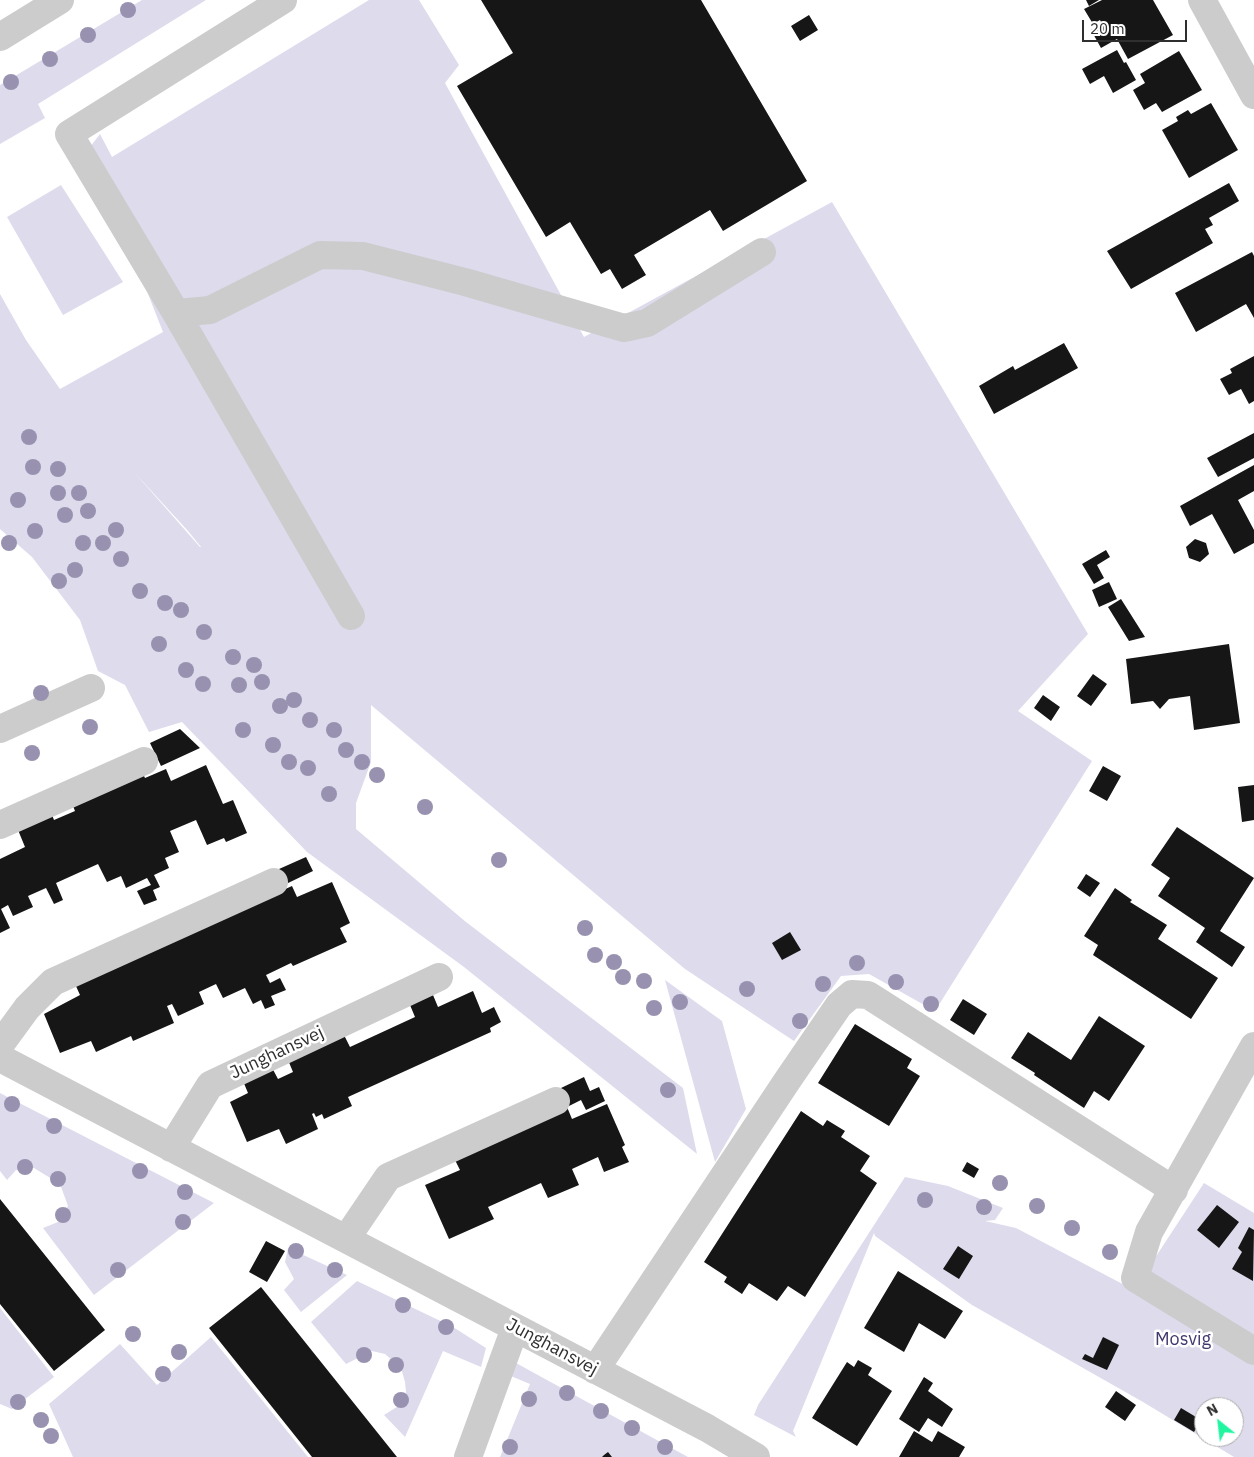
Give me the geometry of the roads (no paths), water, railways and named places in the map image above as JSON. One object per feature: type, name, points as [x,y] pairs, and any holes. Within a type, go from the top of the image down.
[{"type":"street","points":[[0,37],[60,0]]},
{"type":"street","points":[[283,0],[69,134],[176,313],[350,616]]},
{"type":"street","points":[[1202,0],[1254,96]]},
{"type":"street","points":[[176,313],[210,310],[320,255],[363,256],[465,282],[624,328],[647,323],[762,252]]},
{"type":"street","points":[[0,729],[91,688]]},
{"type":"street","points":[[0,826],[144,761]]},
{"type":"street","points":[[0,1045],[27,1008],[53,982],[274,882]]},
{"type":"street","name":"Junghansvej","points":[[171,1148],[210,1086],[439,977]]},
{"type":"street","points":[[595,1370],[786,1081],[839,1005],[852,994],[868,995],[1174,1190]]},
{"type":"street","points":[[1254,1046],[1149,1232],[1135,1278],[1254,1351]]},
{"type":"street","name":"Junghansvej","points":[[0,1058],[707,1428],[756,1457]]},
{"type":"street","points":[[346,1239],[388,1177],[556,1101]]},
{"type":"street","points":[[468,1457],[515,1328]]},
{"type":"park label","name":"Mosvig","points":[[1183,1340]]}]
